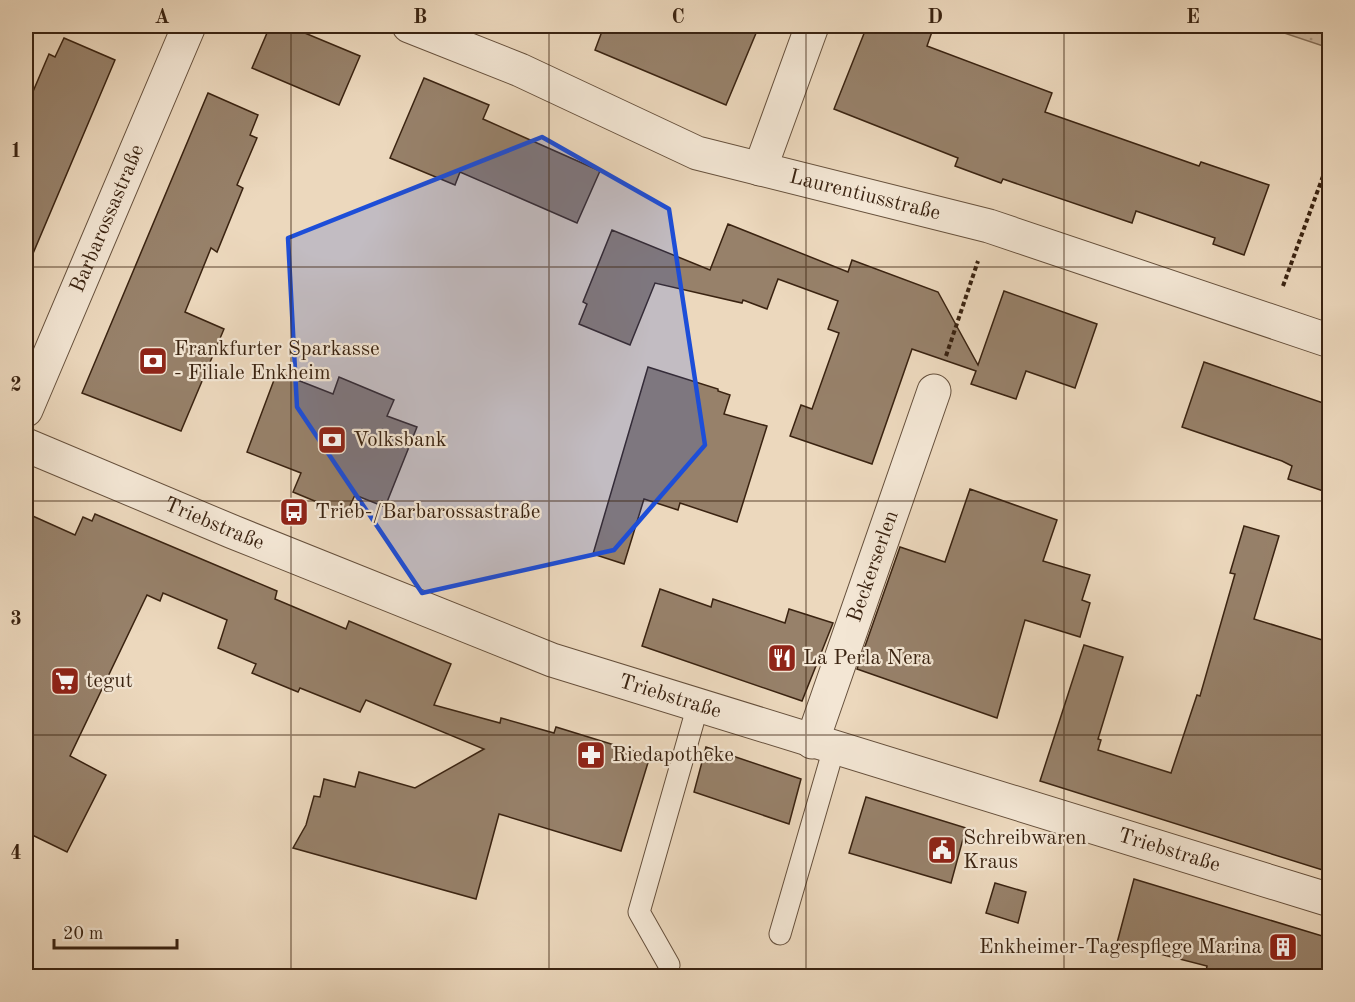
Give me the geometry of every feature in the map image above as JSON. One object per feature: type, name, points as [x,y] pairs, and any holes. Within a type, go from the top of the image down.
[{"type":"street","name":"Barbarossastraße","points":[[26,410],[189,26]]},
{"type":"street","name":"Laurentiusstraße","points":[[409,26],[520,70],[697,153],[989,226],[1329,341]]},
{"type":"street","points":[[760,169],[812,26]]},
{"type":"street","name":"Beckerserlen","points":[[823,745],[934,392]]},
{"type":"street","name":"Triebstraße","points":[[26,445],[233,532],[552,660],[1329,900]]},
{"type":"lane","points":[[669,965],[639,912],[698,705]]},
{"type":"lane","points":[[780,934],[823,745]]},
{"type":"path","points":[[1271,320],[1329,157]]},
{"type":"path","points":[[934,392],[989,226]]},
{"type":"highlighted area","points":[[542,137],[669,209],[705,445],[614,550],[422,593],[297,407],[288,238]]},
{"type":"shaded area","points":[[1263,26],[1329,26],[1329,48]]},
{"type":"building","points":[[270,26],[288,26],[360,56],[339,105],[252,68]]},
{"type":"building","points":[[604,26],[759,26],[726,105],[595,50]]},
{"type":"building","points":[[867,26],[934,26],[927,46],[1052,93],[1045,112],[1199,166],[1201,162],[1269,185],[1244,255],[1213,244],[1215,238],[1136,211],[1132,223],[1003,179],[1001,183],[955,166],[958,158],[834,109]]},
{"type":"building","points":[[64,38],[115,60],[26,270],[26,108],[49,54],[55,57]]},
{"type":"building","points":[[424,78],[489,105],[483,119],[600,171],[577,223],[460,172],[455,185],[390,158]]},
{"type":"building","points":[[208,93],[258,115],[250,135],[257,138],[237,185],[243,188],[217,252],[211,248],[185,312],[224,329],[181,431],[82,393]]},
{"type":"building","points":[[728,224],[848,272],[852,260],[938,292],[978,365],[1004,291],[1097,324],[1075,388],[1026,371],[1016,399],[971,384],[976,371],[912,349],[872,464],[790,436],[801,405],[812,409],[839,333],[828,329],[838,301],[778,279],[767,309],[743,300],[742,303],[655,283],[630,345],[579,324],[587,304],[583,302],[612,230],[710,270]]},
{"type":"building","points":[[1204,362],[1329,405],[1329,493],[1288,479],[1292,466],[1282,461],[1182,427]]},
{"type":"building","points":[[648,367],[718,389],[730,395],[724,414],[767,426],[737,522],[680,503],[678,510],[644,499],[624,564],[593,554]]},
{"type":"building","name":"Volksbank","points":[[277,372],[333,394],[339,377],[394,400],[387,416],[417,427],[385,507],[355,495],[346,514],[293,492],[301,473],[247,452]]},
{"type":"building","points":[[970,489],[1057,520],[1043,561],[1090,575],[1082,600],[1090,603],[1080,637],[1025,620],[997,718],[857,669],[900,547],[945,562]]},
{"type":"building","points":[[26,513],[75,535],[83,517],[92,521],[95,514],[277,591],[275,599],[346,629],[349,621],[451,664],[434,705],[500,723],[501,718],[554,733],[556,727],[650,756],[621,851],[499,814],[476,899],[293,848],[306,825],[314,796],[320,797],[324,779],[355,787],[359,772],[415,788],[484,749],[366,700],[360,712],[300,688],[298,692],[252,673],[256,664],[218,648],[227,620],[163,593],[160,601],[147,595],[70,756],[106,775],[67,852],[26,832]]},
{"type":"building","points":[[1244,526],[1279,536],[1254,619],[1329,642],[1329,872],[1040,781],[1084,645],[1123,657],[1098,739],[1101,740],[1098,750],[1171,773],[1197,695],[1200,696],[1235,574],[1230,573]]},
{"type":"building","points":[[660,589],[711,607],[713,599],[785,623],[789,609],[833,623],[802,701],[642,646]]},
{"type":"building","points":[[706,747],[801,779],[789,824],[694,792]]},
{"type":"building","points":[[866,797],[966,828],[951,883],[849,853]]},
{"type":"building","points":[[1134,879],[1329,938],[1329,976],[1205,976],[1207,966],[1117,943]]},
{"type":"building","points":[[995,883],[1026,892],[1018,923],[986,913]]},
{"type":"place","name":"Frankfurter Sparkasse - Filiale Enkheim","points":[[153,361]]},
{"type":"place","name":"Volksbank","points":[[332,440]]},
{"type":"place","name":"Trieb-/Barbarossastraße","points":[[294,512]]},
{"type":"place","name":"La Perla Nera","points":[[782,658]]},
{"type":"place","name":"tegut","points":[[65,681]]},
{"type":"place","name":"Riedapotheke","points":[[591,755]]},
{"type":"place","name":"Schreibwaren Kraus","points":[[942,850]]},
{"type":"place","name":"Enkheimer-Tagespflege Marina","points":[[1283,947]]}]
